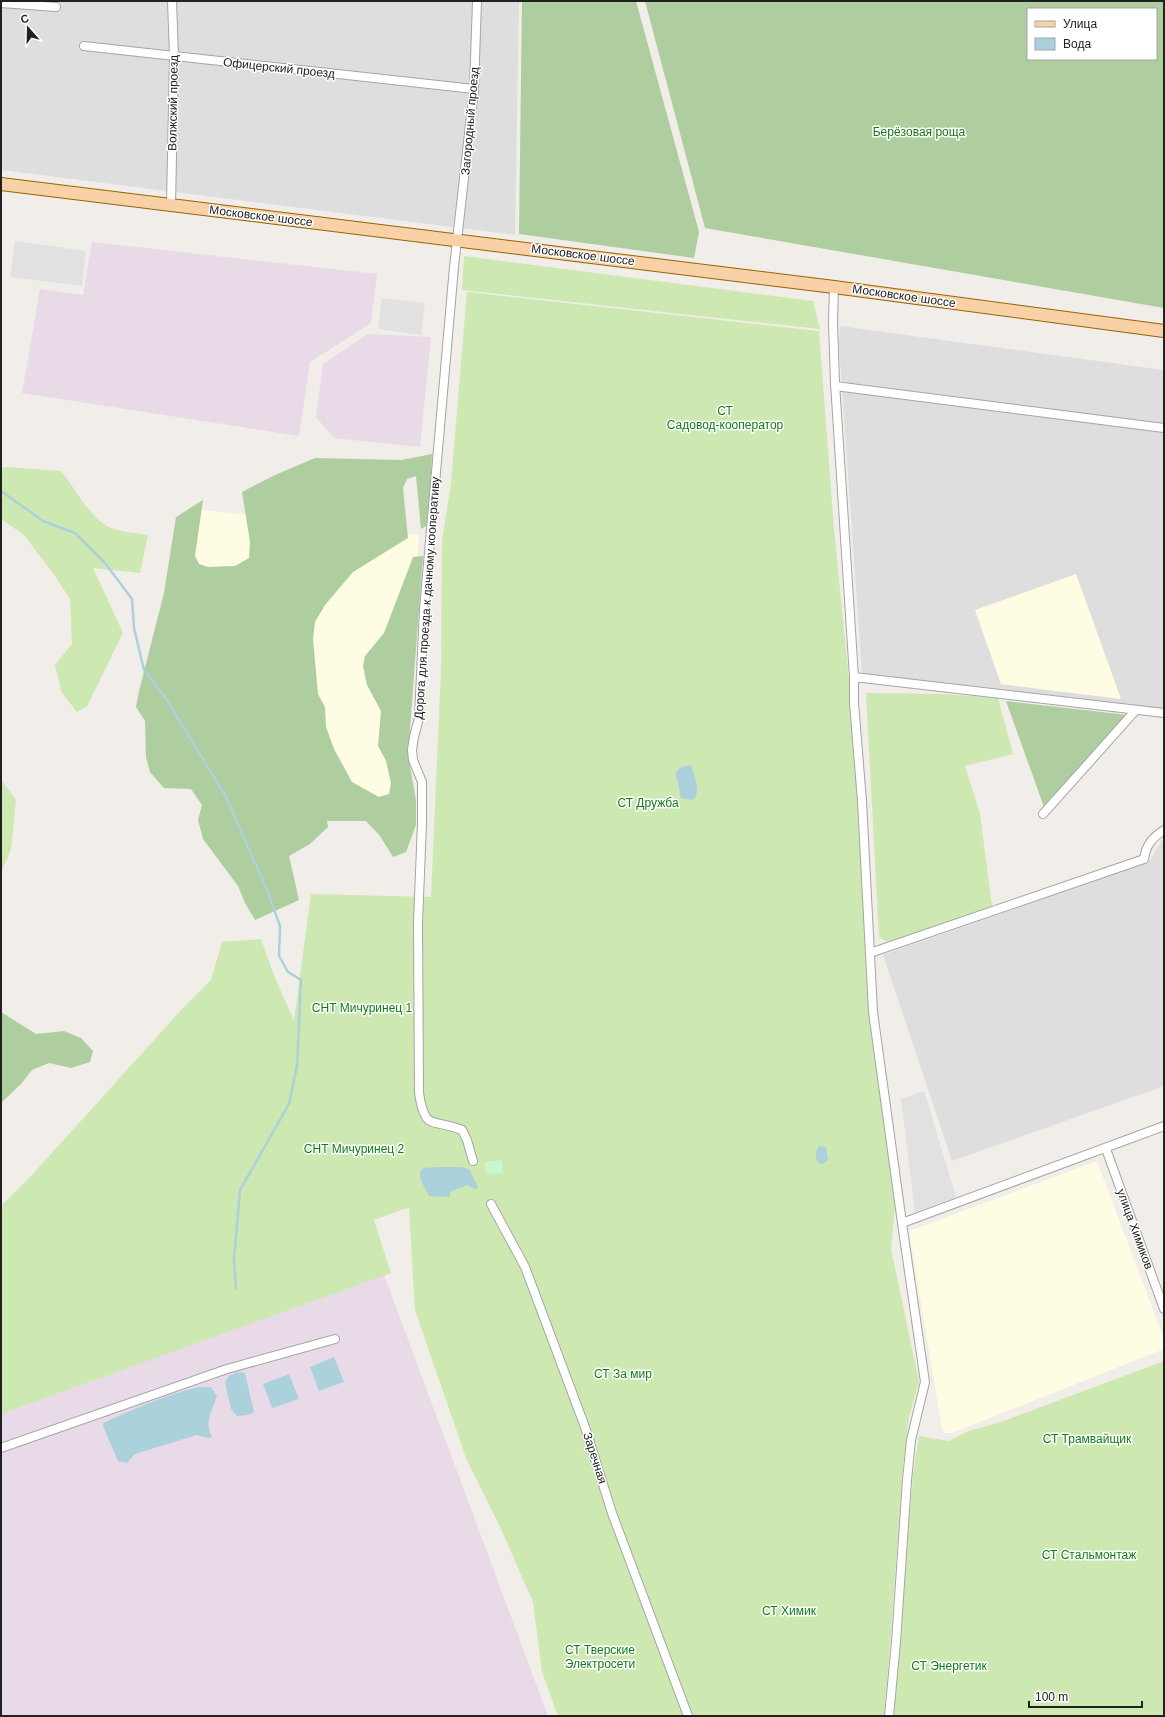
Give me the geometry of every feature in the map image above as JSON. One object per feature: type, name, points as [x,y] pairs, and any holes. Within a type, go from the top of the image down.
[{"type":"main road","name":"Московское шоссе","points":[[1,184],[834,287],[1164,331]]},
{"type":"street","name":"Волжский проезд","points":[[171,204],[174,56],[172,1]]},
{"type":"street","name":"Загородный проезд","points":[[458,240],[474,88],[477,1]]},
{"type":"street","points":[[1,3],[56,7]]},
{"type":"street","name":"Офицерский проезд","points":[[84,46],[474,88]]},
{"type":"street","name":"Дорога для проезда к дачному кооперативу","points":[[458,240],[454,267],[424,609],[420,718],[414,737],[412,750],[413,760],[422,782],[418,923],[419,1093],[424,1116],[430,1122],[451,1126],[462,1130],[473,1161]]},
{"type":"street","points":[[834,287],[833,322],[835,386],[854,677],[854,703],[862,801],[873,1012],[925,1382],[911,1440],[906,1480],[896,1642],[889,1716]]},
{"type":"street","points":[[835,386],[1164,428]]},
{"type":"street","points":[[854,677],[1164,713]]},
{"type":"street","points":[[1043,814],[1136,710]]},
{"type":"street","points":[[870,953],[1144,859],[1150,841],[1164,830]]},
{"type":"street","points":[[902,1223],[1106,1149],[1164,1126]]},
{"type":"street","name":"улица Химиков","points":[[1106,1149],[1164,1309]]},
{"type":"street","name":"Заречная","points":[[491,1204],[525,1267],[585,1428],[612,1513],[688,1716]]},
{"type":"street","points":[[1,1448],[227,1369],[335,1339]]},
{"type":"shaded area","points":[[1,1],[519,1],[515,235],[1,170]]},
{"type":"shaded area","points":[[15,241],[86,251],[82,286],[10,277]]},
{"type":"shaded area","points":[[92,242],[377,274],[371,323],[310,362],[299,436],[22,393],[40,289],[83,295]]},
{"type":"shaded area","points":[[382,298],[425,303],[421,335],[378,329]]},
{"type":"shaded area","points":[[840,326],[1164,370],[1164,709],[862,674],[839,345]]},
{"type":"shaded area","points":[[368,334],[431,337],[420,447],[334,438],[316,417],[323,364]]},
{"type":"shaded area","points":[[195,509],[419,535],[398,814],[168,682]]},
{"type":"shaded area","points":[[1076,574],[1121,699],[1001,684],[975,610]]},
{"type":"shaded area","points":[[1164,836],[1164,1086],[952,1161],[883,955],[1150,861]]},
{"type":"shaded area","points":[[924,1091],[956,1197],[915,1212],[901,1099]]},
{"type":"shaded area","points":[[1097,1161],[1164,1339],[1164,1349],[952,1433],[945,1433],[942,1429],[909,1231]]},
{"type":"shaded area","points":[[384,1275],[548,1716],[1,1716],[1,1414]]},
{"type":"green space","points":[[522,1],[636,1],[699,232],[694,258],[519,234]]},
{"type":"green space","name":"Берёзовая роща","points":[[645,1],[1164,1],[1164,308],[705,228]]},
{"type":"green space","points":[[464,256],[813,301],[820,329],[462,290]]},
{"type":"green space","points":[[467,292],[819,331],[834,529],[863,821],[872,1006],[897,1184],[891,1249],[919,1382],[909,1417],[903,1465],[884,1716],[692,1716],[634,1559],[628,1562],[683,1716],[558,1716],[542,1672],[533,1602],[501,1529],[466,1458],[415,1310],[409,1208],[374,1220],[391,1273],[1,1414],[1,1206],[31,1176],[183,1008],[211,980],[222,942],[261,939],[273,973],[294,1021],[311,894],[431,897],[441,671],[442,541],[451,483]]},
{"type":"green space","points":[[432,454],[429,518],[426,526],[421,529],[416,476],[407,479],[403,488],[408,538],[353,572],[325,605],[315,622],[313,639],[318,694],[325,707],[326,727],[334,749],[352,782],[379,797],[389,794],[391,783],[386,761],[378,746],[381,711],[367,685],[363,666],[365,656],[384,633],[413,557],[423,556],[408,755],[416,800],[416,825],[406,852],[393,857],[380,836],[366,821],[327,821],[328,827],[310,844],[289,856],[299,900],[255,920],[245,903],[238,886],[203,839],[198,820],[202,805],[191,789],[164,788],[150,772],[146,757],[145,721],[136,707],[164,593],[176,517],[203,500],[195,556],[199,564],[208,567],[235,566],[249,558],[250,542],[242,492],[275,475],[315,458],[401,460]]},
{"type":"green space","points":[[8,467],[61,471],[89,510],[102,523],[118,530],[148,535],[140,573],[93,568],[123,633],[87,706],[77,712],[62,693],[55,665],[72,644],[70,599],[55,576],[24,535],[1,519],[1,468]]},
{"type":"green space","points":[[866,693],[941,694],[998,698],[1013,754],[965,766],[980,814],[992,906],[888,942],[879,937]]},
{"type":"green space","points":[[1006,701],[1128,715],[1044,807]]},
{"type":"green space","points":[[1,780],[16,800],[11,849],[1,873]]},
{"type":"green space","points":[[1,1012],[36,1034],[64,1031],[81,1038],[93,1051],[90,1062],[71,1068],[49,1063],[32,1070],[21,1084],[1,1103]]},
{"type":"green space","points":[[502,1160],[503,1173],[486,1174],[485,1162]]},
{"type":"green space","points":[[1164,1361],[1164,1716],[893,1716],[913,1474],[919,1436],[948,1441],[969,1431],[998,1423]]},
{"type":"water","points":[[691,765],[697,788],[696,797],[693,800],[681,798],[675,774],[682,767]]},
{"type":"water","points":[[819,1146],[826,1147],[828,1160],[822,1164],[818,1163],[816,1157],[816,1152]]},
{"type":"water","points":[[461,1167],[469,1169],[478,1187],[476,1190],[467,1185],[450,1192],[450,1197],[429,1196],[421,1181],[420,1171],[423,1168]]},
{"type":"water","points":[[334,1357],[344,1382],[319,1391],[310,1367]]},
{"type":"water","points":[[237,1372],[245,1373],[254,1412],[248,1415],[237,1416],[231,1409],[225,1382],[229,1376]]},
{"type":"water","points":[[289,1374],[299,1399],[272,1408],[263,1384]]},
{"type":"water","points":[[199,1387],[211,1387],[217,1396],[211,1411],[209,1422],[212,1437],[207,1438],[197,1435],[135,1454],[127,1463],[118,1461],[103,1423],[162,1398]]},
{"type":"waterway","points":[[1,491],[43,521],[75,533],[105,563],[132,599],[134,628],[144,670],[165,697],[226,797],[267,890],[280,926],[279,956],[288,972],[301,980],[297,1066],[289,1104],[240,1190],[234,1260],[236,1289]]},
{"type":"park label","name":"СТ Садовод-кооператор","points":[[725,418]]},
{"type":"park label","name":"СТ Дружба","points":[[648,803]]},
{"type":"park label","name":"СНТ Мичуринец 1","points":[[362,1008]]},
{"type":"park label","name":"СНТ Мичуринец 2","points":[[354,1149]]},
{"type":"park label","name":"СТ За мир","points":[[623,1374]]},
{"type":"park label","name":"СТ Трамвайщик","points":[[1087,1439]]},
{"type":"park label","name":"СТ Стальмонтаж","points":[[1089,1555]]},
{"type":"park label","name":"СТ Химик","points":[[789,1611]]},
{"type":"park label","name":"СТ Тверские Электросети","points":[[600,1657]]},
{"type":"park label","name":"СТ Энергетик","points":[[949,1666]]}]
